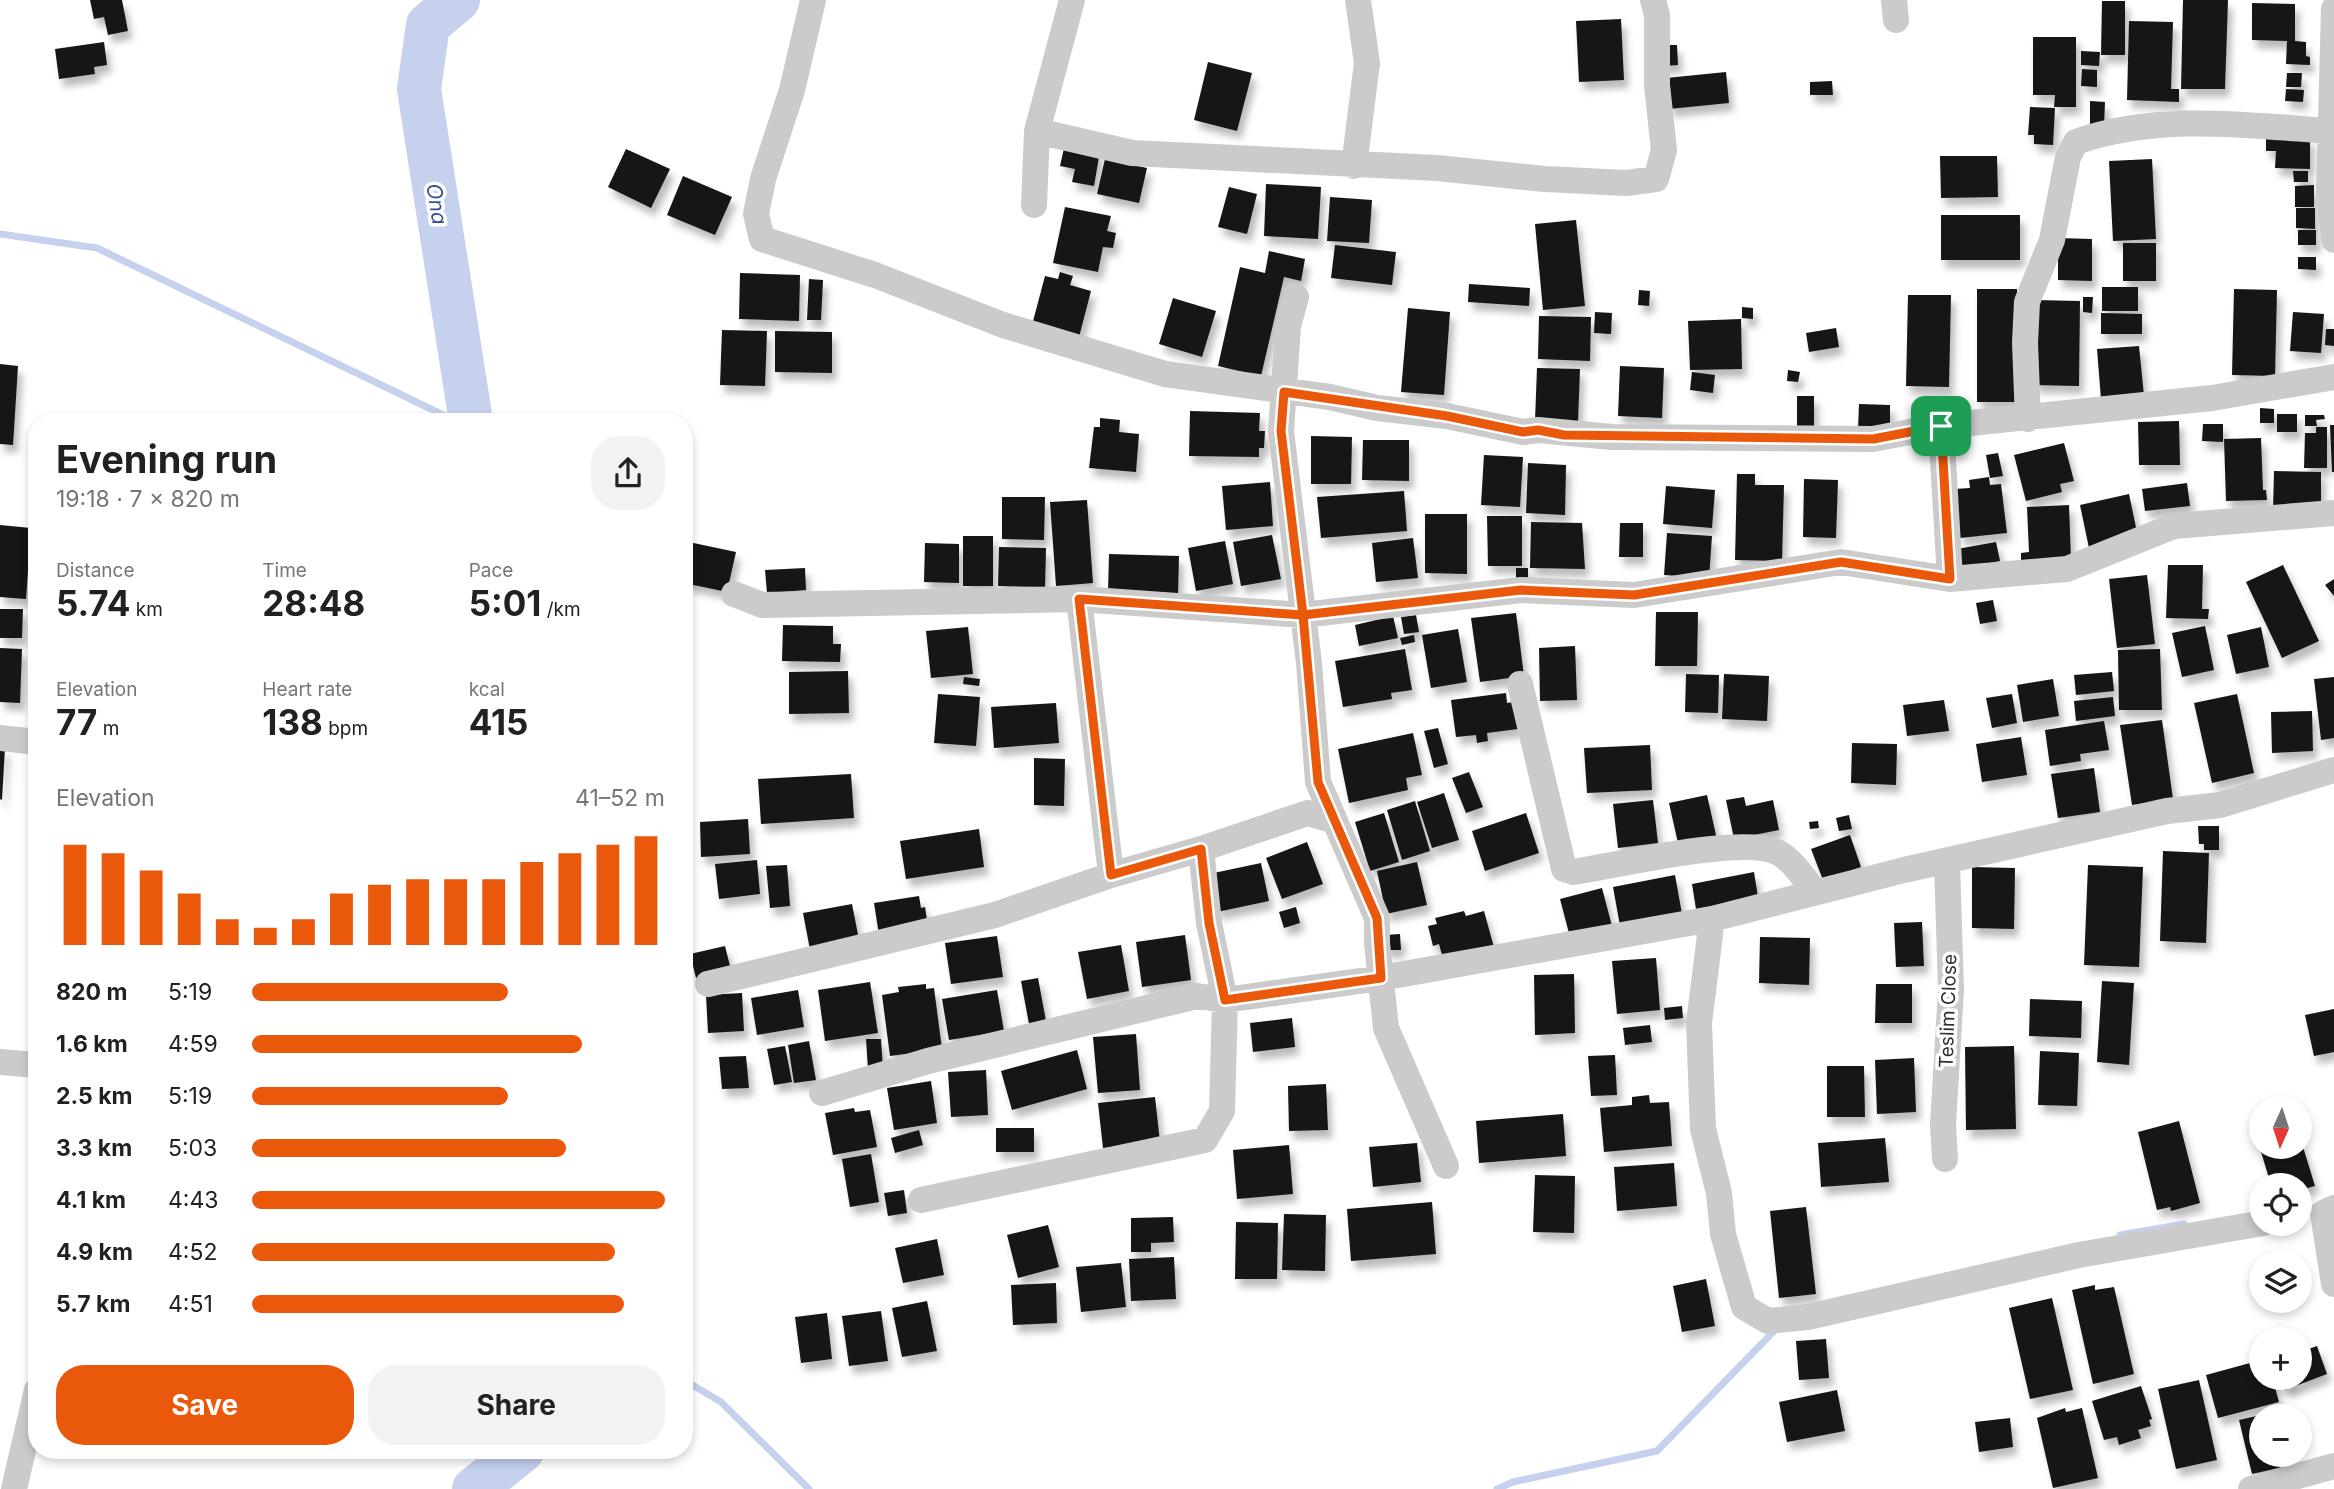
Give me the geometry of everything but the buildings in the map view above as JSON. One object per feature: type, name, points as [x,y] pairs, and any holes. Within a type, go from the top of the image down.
[{"type":"street","points":[[813,0],[792,90],[763,179],[756,214],[762,239],[875,275],[1003,325],[1165,374],[1456,418],[1523,432],[1538,430],[1564,435],[1873,439],[1941,426],[2212,398],[2334,377]]},
{"type":"street","points":[[1034,205],[1037,131],[1072,0]]},
{"type":"street","points":[[1354,166],[1367,63],[1358,0]]},
{"type":"street","points":[[1037,131],[1132,153],[1437,168],[1545,179],[1626,183],[1656,179],[1664,150],[1657,85],[1657,15],[1653,0]]},
{"type":"street","points":[[2334,9],[2329,131],[2329,190],[2334,240]]},
{"type":"street","points":[[2028,419],[2025,343],[2027,302],[2052,240],[2068,157],[2076,142],[2119,131],[2194,123],[2329,131]]},
{"type":"street","points":[[1296,297],[1288,326],[1281,431],[1303,615],[1318,782],[1332,820],[1377,918],[1386,1028],[1446,1166]]},
{"type":"street","points":[[1941,426],[1950,579]]},
{"type":"street","points":[[734,594],[762,605],[1079,599],[1303,615],[1521,590],[1634,595],[1841,562],[1950,579],[2067,569],[2174,526],[2334,513]]},
{"type":"street","points":[[1079,599],[1111,875]]},
{"type":"street","points":[[1520,684],[1564,869],[1573,872],[1722,848],[1759,846],[1777,852],[1791,862],[1815,892]]},
{"type":"street","points":[[0,738],[28,741]]},
{"type":"street","points":[[822,1093],[928,1061],[1197,996],[1225,1000],[1381,978],[1712,919],[1772,906],[1815,892],[2167,811],[2220,805],[2334,771]]},
{"type":"street","points":[[708,984],[826,958],[995,915],[1308,813],[1332,820]]},
{"type":"street","points":[[920,1200],[1205,1140],[1222,1111],[1225,1000],[1209,923],[1201,849]]},
{"type":"street","name":"Teslim Close","points":[[1945,1160],[1943,1125],[1951,990],[1947,862]]},
{"type":"street","points":[[1712,919],[1699,1023],[1703,1129],[1719,1193],[1723,1234],[1744,1307],[1768,1321],[1808,1317],[2079,1255],[2249,1225]]},
{"type":"street","points":[[0,1062],[28,1064]]},
{"type":"street","points":[[2319,1213],[2334,1284]]},
{"type":"street","points":[[14,1489],[28,1429]]},
{"type":"street","points":[[2251,1489],[2334,1466]]},
{"type":"waterway","name":"Ona","points":[[458,0],[428,25],[419,89],[470,413]]},
{"type":"waterway","points":[[0,234],[97,248],[439,413]]},
{"type":"waterway","points":[[2312,1209],[2319,1208]]},
{"type":"waterway","points":[[2120,1235],[2184,1224]]},
{"type":"waterway","points":[[1497,1489],[1513,1482],[1657,1451],[1778,1327]]},
{"type":"waterway","points":[[693,1385],[721,1402],[809,1489]]},
{"type":"waterway","name":"Ona","points":[[474,1489],[512,1459]]},
{"type":"route","points":[[1941,426],[1873,439],[1564,435],[1538,430],[1523,432],[1447,416],[1377,408],[1330,397],[1284,392],[1281,431],[1303,615],[1079,599],[1111,875],[1201,849],[1209,923],[1225,1000],[1381,978],[1377,918],[1332,820],[1318,782],[1303,615],[1521,590],[1634,595],[1841,562],[1950,579],[1941,426]]}]
